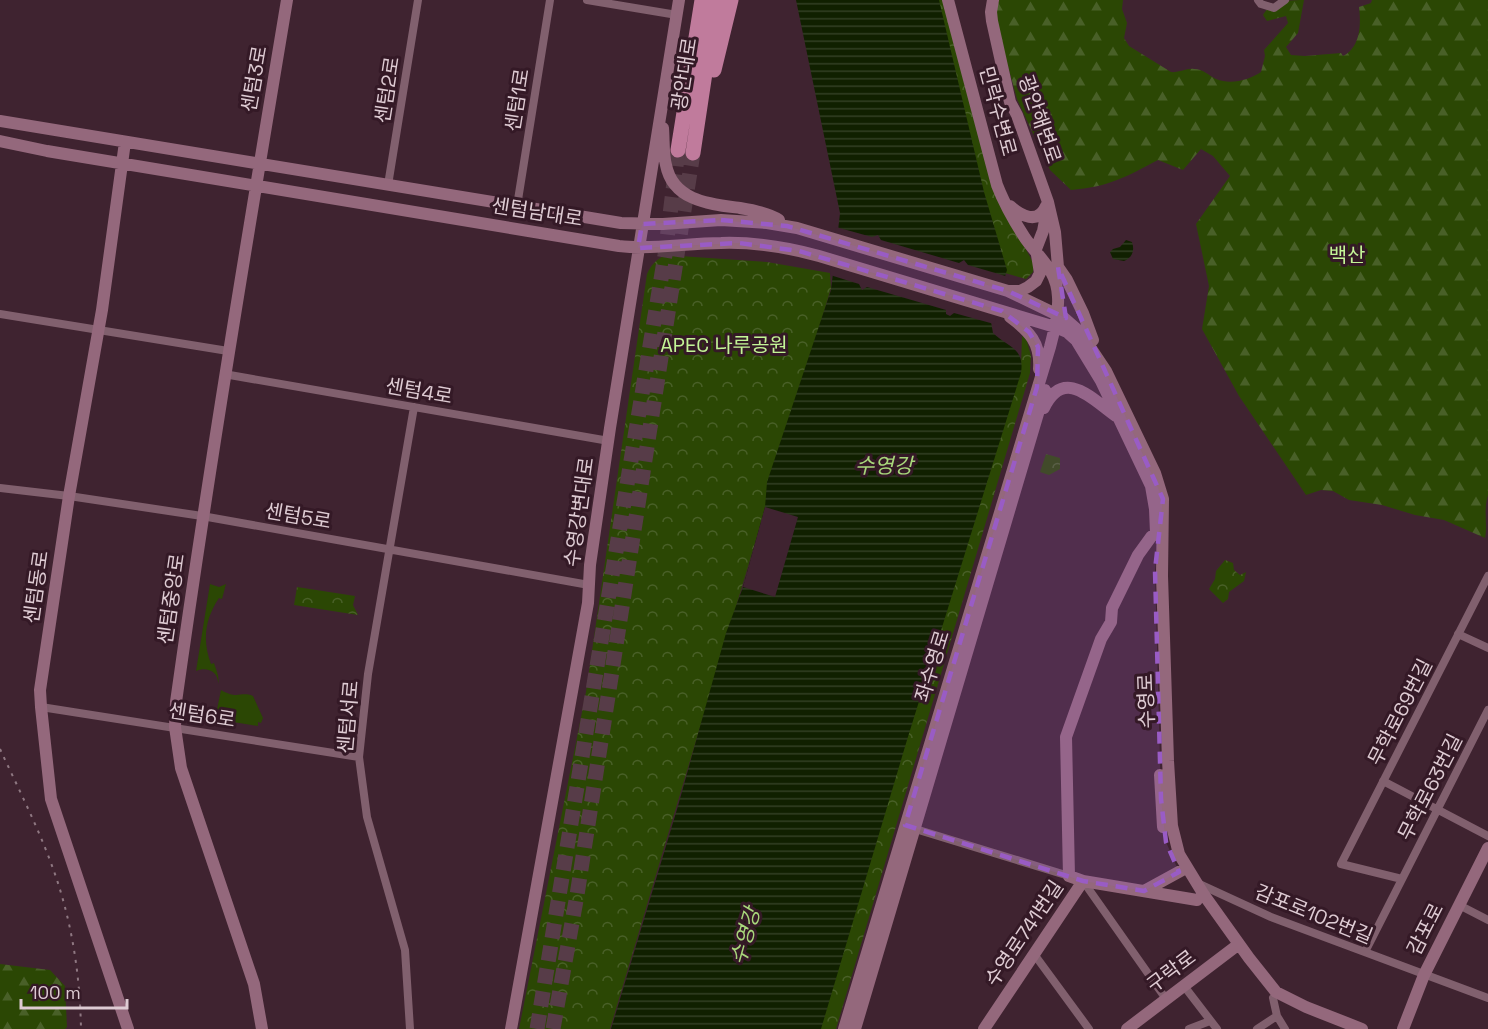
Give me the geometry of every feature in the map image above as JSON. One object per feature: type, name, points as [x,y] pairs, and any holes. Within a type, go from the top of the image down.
[{"type":"highway","name":"광안대로","points":[[689,149],[702,0]]},
{"type":"highway","name":"광안대로","points":[[689,149],[716,0]]},
{"type":"highway","points":[[689,149],[729,15],[731,0]]},
{"type":"main road","name":"센텀3로","points":[[258,165],[287,0]]},
{"type":"main road","name":"수영강변대로","points":[[511,1029],[588,603],[638,248],[679,0]]},
{"type":"main road","name":"민락수변로","points":[[948,0],[1002,197],[1026,239],[1038,246],[1058,267],[1065,290],[1059,322]]},
{"type":"main road","name":"광안해변로","points":[[993,0],[992,21],[1010,102],[1048,202],[1055,232],[1058,267]]},
{"type":"main road","points":[[661,107],[666,166],[672,181],[681,192],[699,202],[747,209],[775,217],[787,226]]},
{"type":"main road","name":"센텀남대로","points":[[0,121],[258,165],[642,224],[721,220],[787,226],[1008,291],[1059,322]]},
{"type":"main road","name":"센텀남대로","points":[[0,141],[123,164],[638,248],[739,243],[780,247],[819,256],[1002,311],[1059,322]]},
{"type":"main road","name":"센텀동로","points":[[125,142],[98,329],[69,496],[40,690],[40,707],[51,799],[128,1029]]},
{"type":"main road","points":[[0,150],[47,151]]},
{"type":"main road","name":"센텀중앙로","points":[[258,165],[202,516],[176,702],[175,727],[181,768],[254,984],[262,1029]]},
{"type":"main road","points":[[1002,197],[1018,213],[1032,218],[1045,211],[1048,202]]},
{"type":"main road","points":[[1008,291],[1028,288],[1036,281],[1040,273],[1038,246],[1048,202]]},
{"type":"main road","name":"민락수변로","points":[[1038,246],[1055,281],[1058,293],[1059,322]]},
{"type":"main road","points":[[1058,267],[1083,313],[1094,350]]},
{"type":"main road","points":[[1002,311],[1020,324],[1038,347],[1037,387]]},
{"type":"main road","name":"수영로","points":[[1059,322],[1074,325],[1094,350],[1155,473],[1163,499],[1160,529],[1170,816],[1182,870],[1197,900],[1270,986],[1284,997],[1362,1029]]},
{"type":"main road","name":"수영로","points":[[1059,322],[1082,348],[1118,417],[1151,486],[1160,529]]},
{"type":"main road","name":"좌수영로","points":[[855,1029],[910,827],[1037,387],[1059,322]]},
{"type":"main road","name":"좌수영로","points":[[844,1029],[910,827],[1037,416],[1059,322]]},
{"type":"main road","points":[[1037,416],[1049,398],[1069,388],[1082,390],[1118,417]]},
{"type":"main road","points":[[1083,881],[1069,876],[1066,737],[1101,639],[1111,622],[1112,608],[1138,555],[1160,529]]},
{"type":"main road","name":"감포로","points":[[1403,1029],[1424,975],[1488,848]]},
{"type":"main road","points":[[1144,891],[1182,870]]},
{"type":"main road","name":"수영로","points":[[1182,870],[1194,881],[1258,983],[1273,998],[1287,1007],[1342,1029]]},
{"type":"main road","name":"수영로741번길","points":[[984,1029],[1083,881],[1197,900]]},
{"type":"main road","name":"구락로","points":[[1127,1029],[1236,946]]},
{"type":"street","name":"센텀2로","points":[[388,184],[418,0]]},
{"type":"street","name":"센텀1로","points":[[517,206],[550,0]]},
{"type":"street","points":[[587,0],[677,15]]},
{"type":"street","points":[[1258,0],[1261,4],[1274,8],[1285,0]]},
{"type":"street","points":[[0,315],[228,351]]},
{"type":"street","name":"센텀4로","points":[[224,375],[609,441]]},
{"type":"street","name":"센텀서로","points":[[410,1029],[405,950],[367,817],[359,757],[368,674],[414,407]]},
{"type":"street","name":"센텀5로","points":[[0,488],[202,516],[589,585]]},
{"type":"street","name":"무학로69번길","points":[[1402,879],[1341,864],[1488,576]]},
{"type":"street","points":[[1458,634],[1488,648]]},
{"type":"street","name":"센텀6로","points":[[40,707],[359,757]]},
{"type":"street","name":"무학로63번길","points":[[1365,952],[1488,710]]},
{"type":"street","points":[[1383,781],[1488,836]]},
{"type":"street","points":[[910,827],[1069,876]]},
{"type":"street","points":[[1083,881],[1166,999]]},
{"type":"street","name":"감포로102번길","points":[[1194,881],[1270,917],[1488,998]]},
{"type":"street","points":[[1459,905],[1488,920]]},
{"type":"street","points":[[1034,954],[1089,1029]]},
{"type":"street","points":[[1184,986],[1217,1029]]},
{"type":"street","points":[[1273,998],[1277,1016],[1285,1029]]},
{"type":"street","points":[[1257,1029],[1277,1016]]},
{"type":"street","points":[[1189,1029],[1210,1021]]},
{"type":"highlighted area","points":[[721,220],[787,226],[1008,291],[1066,318],[1058,267],[1163,499],[1155,570],[1161,799],[1166,842],[1179,872],[1144,891],[1083,881],[905,825],[1037,387],[1038,347],[1029,332],[1002,311],[799,251],[739,243],[638,248],[642,224]]},
{"type":"green space","points":[[930,0],[944,0],[995,194],[1034,264],[1033,272],[1026,279],[998,271]]},
{"type":"green space","name":"백산","points":[[998,0],[1123,0],[1122,9],[1127,23],[1124,38],[1129,46],[1171,72],[1197,69],[1216,79],[1234,82],[1261,72],[1265,56],[1264,50],[1288,23],[1286,16],[1267,21],[1263,15],[1270,7],[1281,2],[1304,0],[1298,33],[1286,47],[1291,55],[1341,53],[1343,56],[1349,52],[1356,41],[1360,27],[1359,7],[1371,3],[1372,0],[1488,0],[1488,495],[1485,538],[1444,520],[1415,515],[1382,505],[1349,500],[1333,491],[1321,490],[1306,495],[1239,396],[1202,329],[1209,286],[1196,224],[1230,176],[1213,156],[1201,149],[1183,170],[1158,160],[1116,180],[1071,190],[1050,170],[1017,99],[994,15]]},
{"type":"green space","name":"APEC 나루공원","points":[[665,255],[767,262],[830,273],[831,288],[610,1029],[519,1029],[586,692],[647,274],[654,263]]},
{"type":"green space","points":[[1022,336],[1026,338],[1031,356],[1030,373],[836,1029],[815,1029],[1021,365]]},
{"type":"green space","points":[[1046,454],[1060,458],[1060,469],[1049,475],[1040,472]]},
{"type":"green space","points":[[1225,560],[1233,563],[1234,570],[1240,575],[1246,572],[1244,581],[1229,592],[1228,599],[1223,603],[1209,589],[1215,579],[1216,571]]},
{"type":"green space","points":[[210,584],[219,587],[226,584],[222,599],[219,598],[214,606],[206,630],[206,647],[211,664],[214,663],[218,680],[212,671],[204,669],[196,671]]},
{"type":"green space","points":[[297,587],[355,596],[353,605],[358,615],[294,605]]},
{"type":"green space","points":[[221,690],[235,695],[253,696],[263,718],[261,723],[258,722],[258,726],[215,719]]},
{"type":"green space","points":[[0,964],[50,970],[65,986],[67,1027],[65,1029],[0,1029]]},
{"type":"water","name":"수영강","points":[[796,0],[939,0],[984,192],[1007,270],[991,322],[993,333],[1018,353],[1022,364],[1021,373],[907,740],[821,1029],[611,1029],[678,806],[726,633],[743,587],[765,507],[767,482],[831,290],[840,213]]},
{"type":"water","points":[[1126,240],[1132,242],[1131,256],[1124,261],[1113,259],[1110,252],[1120,247]]},
{"type":"pier","points":[[836,227],[872,237],[878,235],[881,240],[959,263],[964,260],[968,265],[1009,277],[994,324],[954,313],[950,316],[946,314],[946,310],[867,287],[862,290],[859,284],[830,275]]},
{"type":"pier","points":[[765,507],[798,517],[775,597],[743,587]]},
{"type":"tunnel","points":[[537,1029],[665,255],[678,150]]},
{"type":"tunnel","points":[[553,1029],[577,895],[693,153]]},
{"type":"railway","points":[[0,749],[45,847],[63,898],[75,954],[81,1029]]}]
